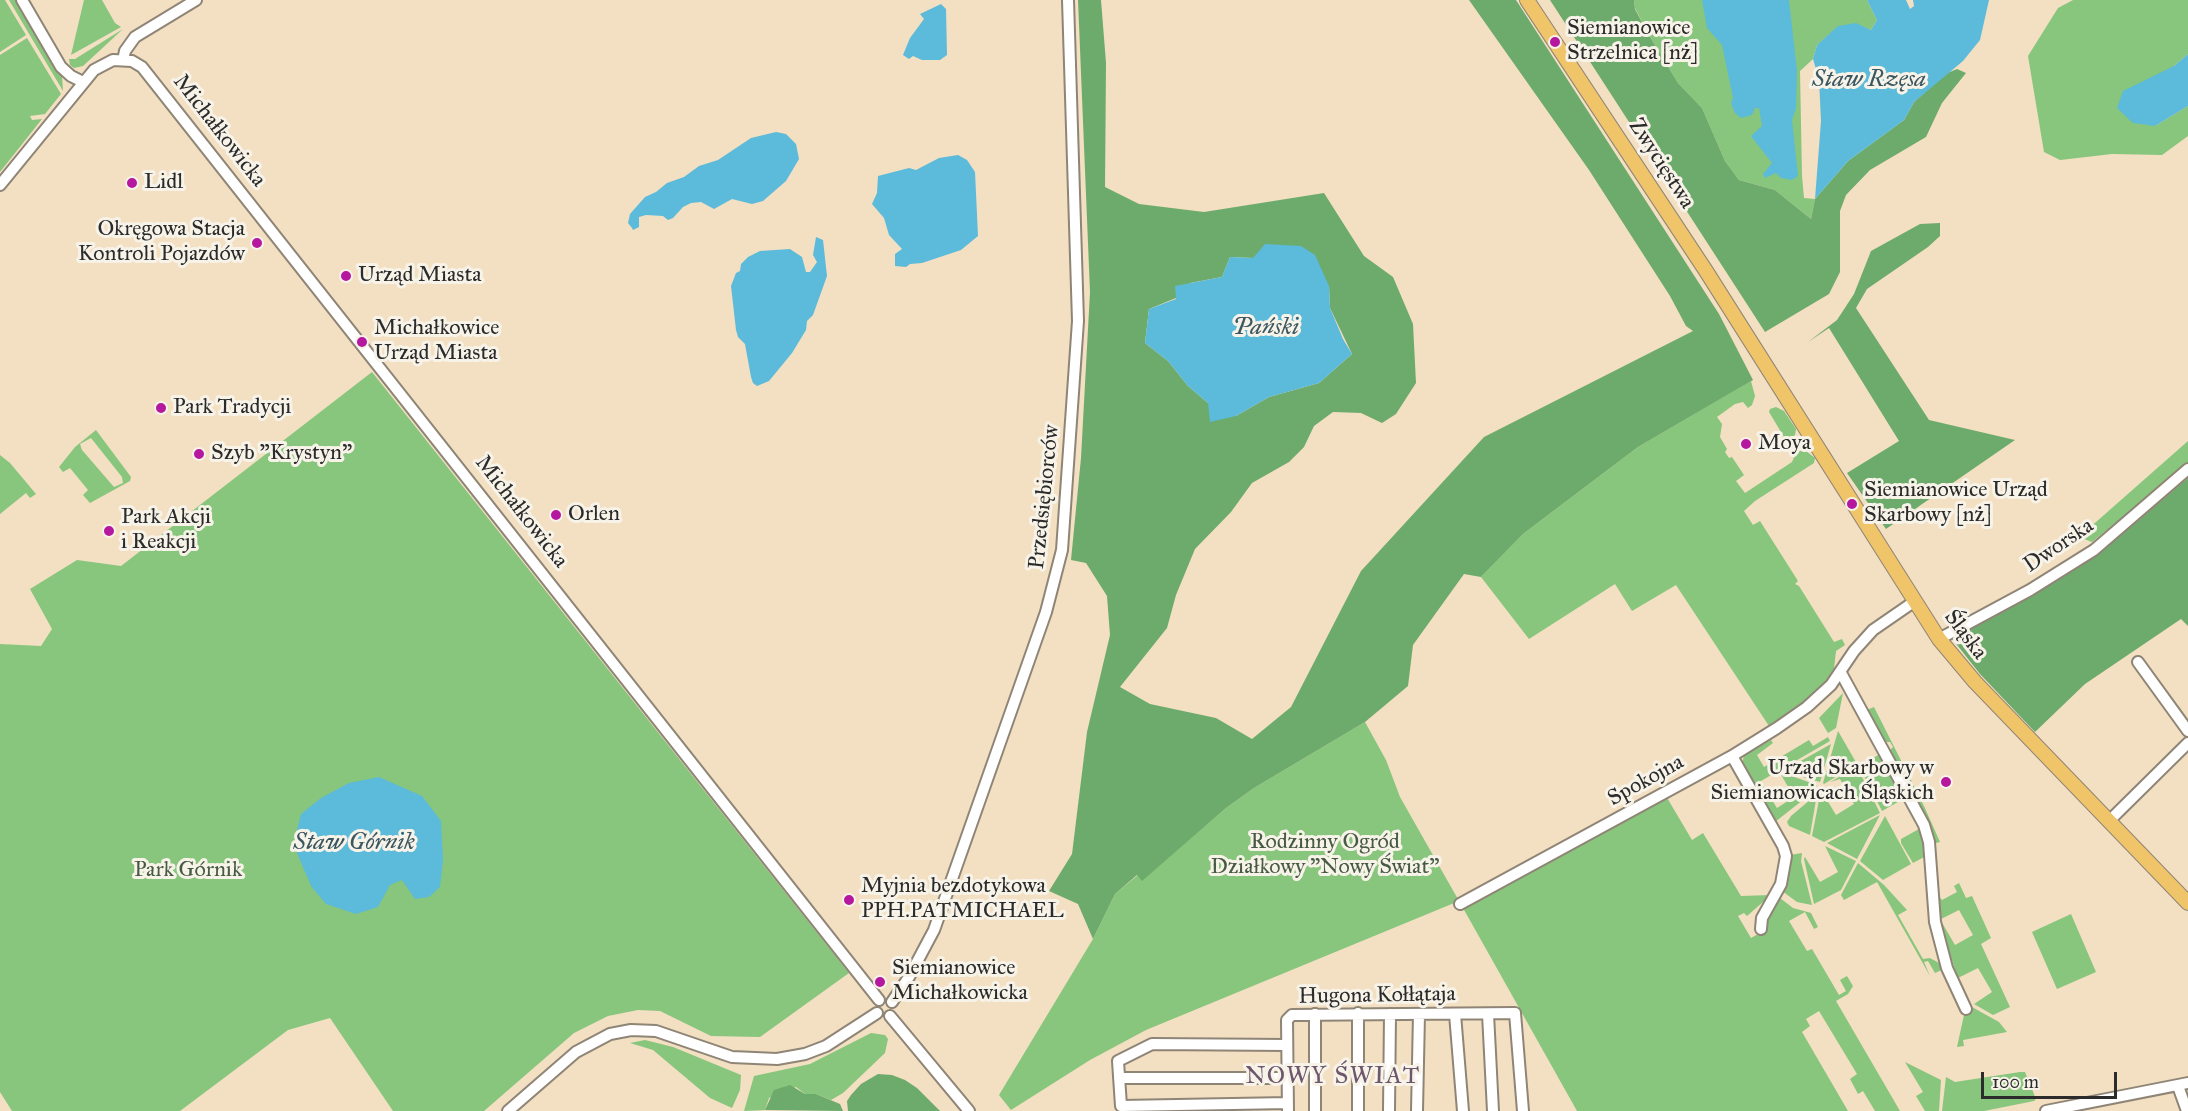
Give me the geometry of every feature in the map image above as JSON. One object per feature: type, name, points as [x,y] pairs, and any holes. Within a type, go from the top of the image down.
[{"type":"main road","name":"Zwycięstwa","points":[[1527,0],[1758,353]]},
{"type":"main road","name":"Śląska","points":[[1758,353],[1940,639],[1975,682],[2188,903]]},
{"type":"street","points":[[22,0],[61,67],[71,76],[83,82]]},
{"type":"street","points":[[0,185],[83,82],[103,64],[123,60],[125,51],[135,37],[195,0]]},
{"type":"street","name":"Przedsiębiorców","points":[[892,1002],[903,987],[934,930],[1046,612],[1062,550],[1078,321],[1068,0]]},
{"type":"street","name":"Michałkowicka","points":[[123,60],[142,67],[149,75],[879,1000]]},
{"type":"street","name":"Dworska","points":[[1940,639],[2030,590],[2094,550],[2188,469]]},
{"type":"street","name":"Spokojna","points":[[1461,904],[1732,756],[1807,707],[1841,673],[1854,651],[1873,630],[1915,600]]},
{"type":"street","points":[[2138,662],[2188,731]]},
{"type":"street","points":[[1841,673],[1924,825],[1929,842],[1932,900],[1939,942],[1947,968],[1966,1009]]},
{"type":"street","points":[[2109,821],[2188,743]]},
{"type":"street","points":[[1732,756],[1783,846],[1786,856],[1781,884],[1761,918],[1761,929]]},
{"type":"street","points":[[888,999],[892,1002],[894,1010],[890,1016],[883,1017],[877,1013],[876,1006],[879,1000],[888,999]]},
{"type":"street","points":[[508,1111],[576,1052],[610,1034],[631,1030],[656,1031],[732,1057],[777,1059],[805,1054],[826,1046],[877,1013]]},
{"type":"street","points":[[1358,1013],[1358,1111]]},
{"type":"street","name":"Hugona Kołłątaja","points":[[1288,1107],[1288,1017],[1292,1015],[1515,1013],[1523,1111]]},
{"type":"street","points":[[1315,1014],[1315,1111]]},
{"type":"street","points":[[1389,1111],[1390,1014]]},
{"type":"street","points":[[1418,1111],[1419,1014]]},
{"type":"street","points":[[1455,1014],[1463,1111]]},
{"type":"street","points":[[1488,1014],[1493,1111]]},
{"type":"street","points":[[890,1016],[969,1111]]},
{"type":"street","points":[[1287,1045],[1152,1044],[1118,1061],[1121,1106],[1288,1107]]},
{"type":"street","points":[[1119,1078],[1287,1078]]},
{"type":"street","points":[[2046,1111],[2183,1084],[2187,1111]]},
{"type":"green space","points":[[0,0],[5,0],[26,35],[0,52]]},
{"type":"green space","points":[[9,0],[18,0],[62,76],[63,91]]},
{"type":"green space","points":[[84,0],[102,0],[115,23],[121,27],[71,55]]},
{"type":"green space","points":[[1078,0],[1101,0],[1106,63],[1105,187],[1139,204],[1204,212],[1324,193],[1364,256],[1393,277],[1413,324],[1416,383],[1396,414],[1382,423],[1361,413],[1333,412],[1314,426],[1304,447],[1289,462],[1252,483],[1231,512],[1195,549],[1176,595],[1167,628],[1120,687],[1150,704],[1216,718],[1252,739],[1291,707],[1361,571],[1484,437],[1693,331],[1686,326],[1670,296],[1589,170],[1469,0],[1516,0],[1719,314],[1753,380],[1638,447],[1523,534],[1481,577],[1464,574],[1413,645],[1408,686],[1365,722],[1254,788],[1226,808],[1142,881],[1137,875],[1115,894],[1093,939],[1078,904],[1049,891],[1072,854],[1087,732],[1110,635],[1107,596],[1086,563],[1071,560],[1081,458],[1090,292]],"holes":[[[1230,257],[1253,258],[1329,286],[1330,308],[1352,354],[1319,383],[1269,397],[1236,416],[1208,403],[1188,386],[1168,361],[1145,343],[1149,309],[1176,298],[1190,283],[1222,277]]]},
{"type":"green space","points":[[1550,0],[1634,0],[1635,9],[1647,32],[1678,83],[1702,108],[1725,161],[1739,180],[1775,190],[1811,219],[1815,199],[1848,161],[1904,120],[1914,102],[1945,74],[1957,69],[1966,73],[1942,103],[1926,137],[1870,170],[1846,195],[1840,211],[1840,272],[1829,294],[1765,332]]},
{"type":"green space","points":[[1634,0],[1867,0],[1877,20],[1871,30],[1856,24],[1838,27],[1817,45],[1813,59],[1800,71],[1802,176],[1804,198],[1815,199],[1811,219],[1775,190],[1739,180],[1725,161],[1702,108],[1678,83],[1647,32],[1635,8]]},
{"type":"green space","points":[[2073,0],[2188,0],[2188,54],[2174,66],[2155,126],[2188,106],[2188,136],[2162,155],[2112,154],[2060,160],[2044,152],[2028,56],[2058,8]]},
{"type":"green space","points":[[123,29],[83,66],[74,68],[70,65],[69,59],[75,59]]},
{"type":"green space","points":[[27,38],[61,94],[45,114],[30,116],[32,120],[42,119],[0,172],[0,55]]},
{"type":"green space","points":[[1940,223],[1940,236],[1928,247],[1867,289],[1856,308],[1929,420],[2015,440],[1886,529],[1847,473],[1899,441],[1829,328],[1808,342],[1837,320],[1854,294],[1871,251],[1920,224]]},
{"type":"green space","name":"Park Górnik","points":[[372,372],[849,973],[760,1037],[711,1036],[660,1011],[638,1010],[608,1016],[574,1033],[484,1111],[393,1111],[330,1018],[288,1030],[180,1111],[12,1111],[0,1092],[0,644],[41,646],[52,629],[30,589],[77,560],[121,566]]},
{"type":"green space","points":[[1751,381],[1755,396],[1752,405],[1748,408],[1743,402],[1735,404],[1717,417],[1722,424],[1720,437],[1727,449],[1725,452],[1729,458],[1732,457],[1744,475],[1736,481],[1745,493],[1792,462],[1797,451],[1806,451],[1815,458],[1814,463],[1755,501],[1744,511],[1753,525],[1760,521],[1798,581],[1795,584],[1799,586],[1834,642],[1842,639],[1845,645],[1836,651],[1834,669],[1825,682],[1802,704],[1769,726],[1676,585],[1632,611],[1615,584],[1529,639],[1481,577],[1523,534],[1638,447]]},
{"type":"green space","points":[[1776,407],[1784,411],[1796,429],[1795,435],[1791,438],[1784,437],[1769,412],[1770,409]]},
{"type":"green space","points":[[96,430],[131,477],[130,481],[90,503],[83,495],[88,490],[70,468],[63,472],[59,467],[75,447]],"holes":[[[91,438],[122,477],[123,483],[114,487],[82,450],[80,444]]]},
{"type":"green space","points":[[2188,441],[2188,464],[2092,542],[2079,537]]},
{"type":"green space","points":[[0,455],[10,463],[36,494],[30,498],[26,493],[0,514]]},
{"type":"green space","points":[[2188,478],[2188,626],[2181,619],[2085,684],[2035,732],[1980,674],[1954,641],[1960,634],[2101,552]]},
{"type":"green space","points":[[1843,693],[1836,728],[1828,733],[1819,718]]},
{"type":"green space","points":[[1874,707],[1940,842],[1936,843],[1934,840],[1913,798],[1916,796],[1904,769],[1899,771],[1888,752],[1893,747],[1890,742],[1883,742],[1867,710]]},
{"type":"green space","name":"Rodzinny Ogród Działkowy \"Nowy Świat\"","points":[[1365,722],[1386,760],[1400,797],[1459,901],[1146,1030],[1090,1060],[1011,1110],[999,1095],[1093,939],[1115,894],[1138,875],[1142,880],[1226,808],[1254,788]]},
{"type":"green space","points":[[1838,731],[1857,764],[1824,784],[1823,783]]},
{"type":"green space","points":[[1828,737],[1830,741],[1754,785],[1742,763],[1744,756],[1771,740],[1773,743],[1757,755],[1764,767],[1809,740],[1813,746]]},
{"type":"green space","points":[[1831,744],[1820,782],[1783,771]]},
{"type":"green space","points":[[1880,754],[1905,798],[1882,811],[1859,766]]},
{"type":"green space","points":[[1857,767],[1880,813],[1824,842],[1812,836],[1821,790],[1836,815],[1854,804],[1840,779],[1830,782]]},
{"type":"green space","points":[[1780,772],[1817,785],[1813,792],[1775,822],[1756,787],[1762,784],[1777,808],[1794,797],[1780,773],[1772,778]]},
{"type":"green space","points":[[1817,794],[1810,835],[1789,826],[1787,822],[1791,816]]},
{"type":"green space","points":[[1666,796],[1692,840],[1703,833],[1741,896],[1771,895],[1747,916],[1744,913],[1738,916],[1751,938],[1767,929],[1764,922],[1780,898],[1793,908],[1811,913],[1818,927],[1814,929],[1805,912],[1789,921],[1807,951],[1812,949],[1839,995],[1846,991],[1840,980],[1847,976],[1853,986],[1848,994],[1836,1001],[1900,1111],[1875,1111],[1863,1091],[1858,1094],[1850,1079],[1857,1074],[1819,1011],[1806,1019],[1810,1026],[1802,1032],[1848,1111],[1577,1111],[1463,908]]},
{"type":"green space","points":[[1907,803],[1924,835],[1926,856],[1913,863],[1901,843],[1901,839],[1919,829],[1905,804]]},
{"type":"green space","points":[[1880,815],[1857,859],[1827,843]]},
{"type":"green space","points":[[1885,816],[1911,864],[1883,880],[1860,861]]},
{"type":"green space","points":[[1825,846],[1856,861],[1841,890],[1814,904],[1804,859],[1805,857],[1820,882],[1838,872]]},
{"type":"green space","points":[[1802,853],[1801,861],[1812,905],[1797,902],[1782,891],[1790,855]]},
{"type":"green space","points":[[1858,863],[1884,885],[1907,910],[1898,915],[1923,959],[1930,958],[1939,963],[1940,960],[1944,969],[1935,973],[1928,961],[1924,962],[1930,976],[1877,882],[1844,900],[1841,895]]},
{"type":"green space","points":[[1959,883],[1966,898],[1972,896],[1991,938],[1981,944],[2010,1007],[1993,1015],[1974,1004],[1992,992],[1978,968],[1958,978],[1939,922],[1941,921],[1955,945],[1973,935],[1959,910],[1939,920],[1938,895],[1942,900],[1957,892],[1954,886]]},
{"type":"green space","points":[[2071,914],[2096,972],[2057,989],[2032,932]]},
{"type":"green space","points":[[1972,1007],[1999,1022],[2007,1032],[1963,1040],[1964,1046],[1957,1047],[1964,1015]]},
{"type":"green space","points":[[871,1033],[885,1035],[888,1039],[885,1053],[843,1093],[831,1100],[816,1094],[805,1094],[796,1087],[769,1098],[765,1110],[744,1111],[754,1076],[810,1064]]},
{"type":"green space","points":[[645,1040],[673,1047],[741,1075],[740,1090],[732,1108],[710,1098],[653,1050],[630,1043]]},
{"type":"green space","points":[[1905,1062],[1941,1080],[1939,1111],[1925,1111],[1916,1096],[1923,1092]]},
{"type":"green space","points":[[2025,1072],[2036,1099],[2034,1101],[1984,1111],[1942,1111],[1946,1077],[1955,1082]]},
{"type":"green space","points":[[878,1074],[892,1075],[905,1080],[917,1088],[940,1111],[848,1111],[847,1101],[851,1095],[861,1084]]},
{"type":"green space","points":[[790,1085],[805,1094],[816,1094],[840,1104],[843,1111],[765,1110],[774,1090]]},
{"type":"water","points":[[1702,0],[1789,0],[1797,71],[1796,108],[1792,120],[1798,176],[1792,180],[1781,178],[1776,173],[1765,178],[1763,174],[1772,163],[1751,136],[1762,126],[1759,108],[1755,108],[1752,115],[1741,118],[1735,113],[1731,103],[1733,98],[1722,45],[1707,28]]},
{"type":"water","name":"Staw Rzęsa","points":[[1867,0],[1906,0],[1910,9],[1914,6],[1913,0],[1989,0],[1980,40],[1963,61],[1914,102],[1904,120],[1848,161],[1815,199],[1821,121],[1819,79],[1813,59],[1817,45],[1838,26],[1856,23],[1871,30],[1877,20]]},
{"type":"water","points":[[941,4],[946,9],[947,55],[940,60],[922,60],[913,56],[909,59],[903,55],[910,38],[924,19],[920,14]]},
{"type":"water","points":[[2188,54],[2188,106],[2155,126],[2133,123],[2117,108],[2123,91],[2174,66]]},
{"type":"water","points":[[776,132],[786,134],[796,144],[799,159],[786,181],[763,201],[752,204],[732,199],[714,209],[701,202],[691,203],[668,220],[663,216],[639,217],[639,227],[633,230],[628,223],[630,214],[645,197],[667,183],[684,177],[699,166],[718,160],[751,138]]},
{"type":"water","points":[[958,155],[967,160],[975,172],[978,236],[961,250],[906,267],[895,266],[895,254],[902,249],[889,235],[884,218],[872,204],[877,193],[878,176],[909,168],[916,170],[939,158]]},
{"type":"water","points":[[816,237],[823,240],[827,276],[813,315],[807,321],[806,330],[792,353],[769,381],[757,386],[751,377],[745,344],[738,337],[736,330],[731,286],[736,273],[740,271],[741,264],[748,257],[760,251],[790,249],[802,257],[806,272],[810,272],[817,262],[813,255]]},
{"type":"water","name":"Pański","points":[[1265,244],[1301,246],[1315,255],[1329,286],[1330,308],[1352,354],[1319,383],[1269,397],[1236,416],[1210,422],[1208,403],[1188,386],[1168,361],[1145,343],[1149,309],[1176,299],[1175,286],[1222,277],[1230,257],[1253,258]]},
{"type":"water","name":"Staw Górnik","points":[[379,777],[422,796],[441,821],[443,860],[440,887],[429,897],[415,899],[402,880],[390,885],[378,907],[356,914],[326,904],[311,886],[297,853],[296,834],[301,814],[321,798],[349,783]]},
{"type":"place","name":"Siemianowice Strzelnica [nż]","points":[[1555,42]]},
{"type":"place","name":"Lidl","points":[[132,183]]},
{"type":"place","name":"Okręgowa Stacja Kontroli Pojazdów","points":[[257,243]]},
{"type":"place","name":"Urząd Miasta","points":[[346,276]]},
{"type":"place","name":"Michałkowice Urząd Miasta","points":[[362,342]]},
{"type":"place","name":"Park Tradycji","points":[[161,408]]},
{"type":"place","name":"Moya","points":[[1746,444]]},
{"type":"place","name":"Szyb \"Krystyn\"","points":[[199,454]]},
{"type":"place","name":"Siemianowice Urząd Skarbowy [nż]","points":[[1852,504]]},
{"type":"place","name":"Orlen","points":[[556,515]]},
{"type":"place","name":"Park Akcji i Reakcji","points":[[109,531]]},
{"type":"place","name":"Urząd Skarbowy w Siemianowicach Śląskich","points":[[1946,782]]},
{"type":"place","name":"Myjnia bezdotykowa PPH.PATMICHAEL","points":[[849,900]]},
{"type":"place","name":"Siemianowice Michałkowicka","points":[[880,982]]},
{"type":"district","name":"NOWY ŚWIAT","points":[[1333,1077]]}]
